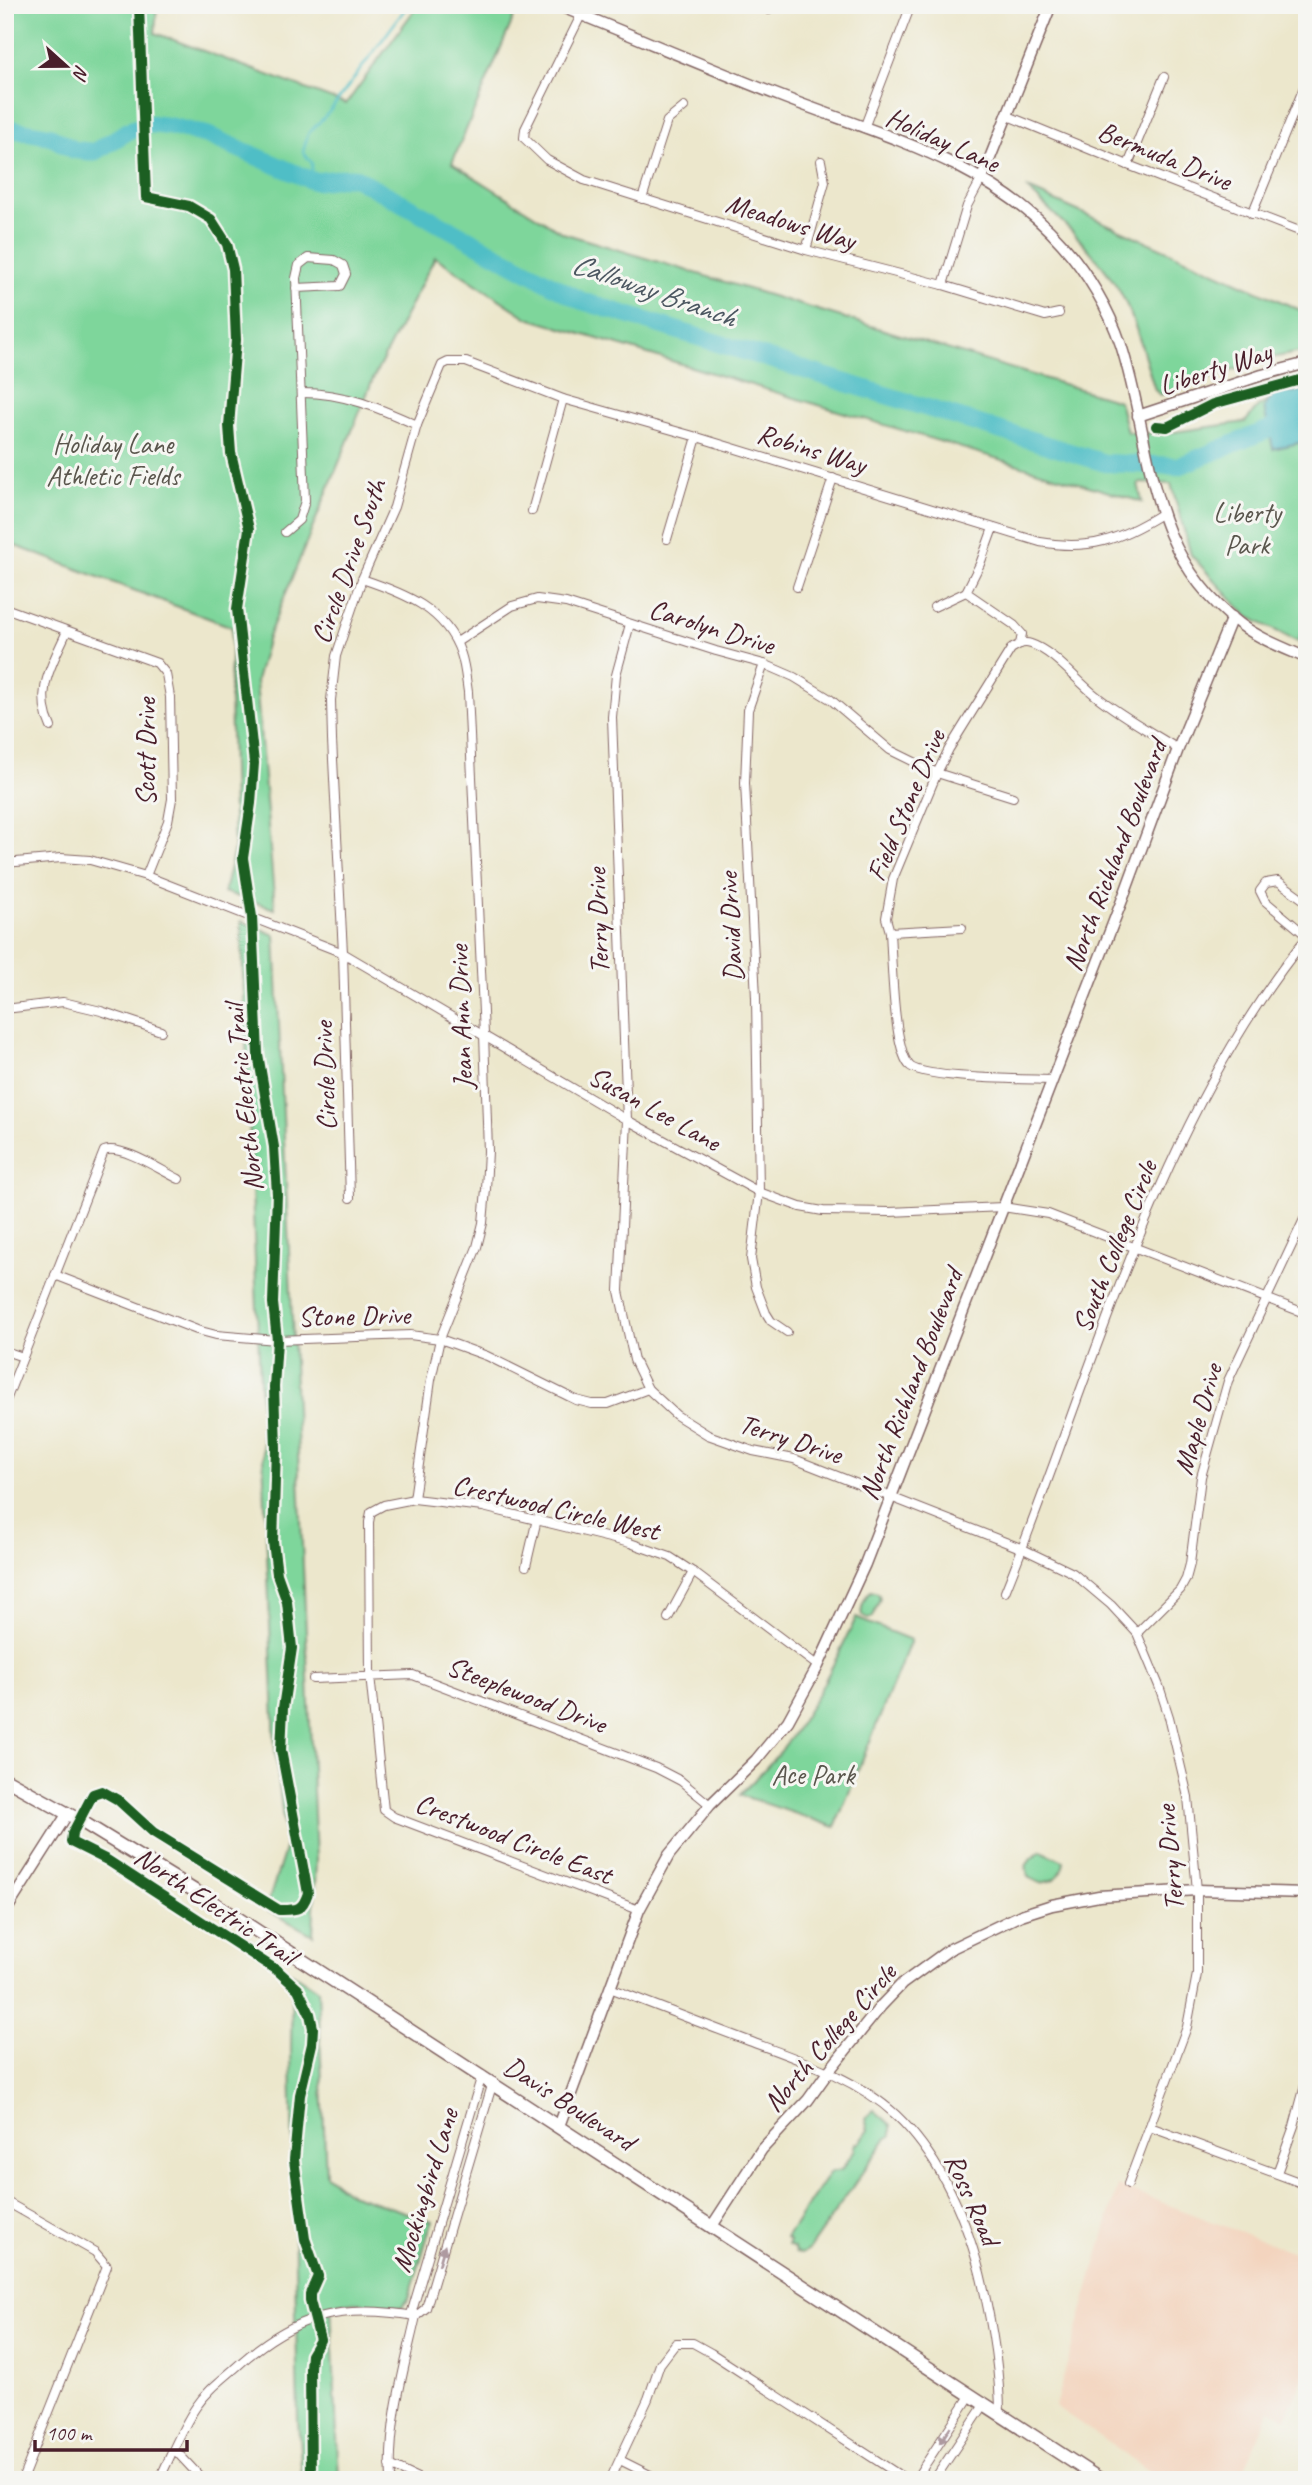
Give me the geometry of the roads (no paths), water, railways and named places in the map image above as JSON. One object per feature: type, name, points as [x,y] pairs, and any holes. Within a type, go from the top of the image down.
[{"type":"main road","name":"Davis Boulevard","points":[[5,1779],[163,1871],[1101,2480]]},
{"type":"street","name":"Holiday Lane","points":[[557,5],[584,10],[950,162],[1009,195],[1047,227],[1090,281],[1120,342],[1134,390],[1161,514],[1181,558],[1191,574],[1232,617],[1259,636],[1307,658]]},
{"type":"street","points":[[864,128],[911,5]]},
{"type":"street","points":[[943,285],[967,206],[1008,116],[1051,5]]},
{"type":"street","name":"Meadows Way","points":[[584,10],[526,129],[524,138],[547,160],[567,172],[642,199],[806,250],[943,285],[1045,316],[1059,313]]},
{"type":"street","points":[[1128,165],[1164,77]]},
{"type":"street","points":[[1252,214],[1307,80]]},
{"type":"street","points":[[642,199],[667,121],[684,107]]},
{"type":"street","name":"Bermuda Drive","points":[[1008,116],[1252,214],[1307,233]]},
{"type":"street","points":[[806,250],[825,182],[821,161]]},
{"type":"street","points":[[285,532],[299,520],[305,501],[296,288],[299,265],[307,258],[334,261],[343,265],[346,274],[340,286],[296,288]]},
{"type":"street","name":"Robins Way","points":[[449,362],[466,362],[563,399],[1040,542],[1063,546],[1103,543],[1120,537],[1161,514]]},
{"type":"street","name":"Circle Drive South","points":[[343,953],[331,700],[336,656],[362,579],[394,507],[417,425],[442,366],[449,362]]},
{"type":"street","name":"Liberty Way","points":[[1138,416],[1307,363]]},
{"type":"street","points":[[302,393],[335,394],[370,404],[417,425]]},
{"type":"street","points":[[532,510],[563,399]]},
{"type":"street","points":[[667,538],[697,437]]},
{"type":"street","points":[[797,587],[833,478]]},
{"type":"street","points":[[934,607],[967,592],[993,528]]},
{"type":"street","name":"Jean Ann Drive","points":[[362,579],[398,591],[427,608],[448,628],[463,657],[468,692],[488,1151],[483,1223],[477,1247],[440,1339],[431,1380],[414,1499]]},
{"type":"street","points":[[967,592],[1014,625],[1022,634],[1020,644],[1026,642],[1045,651],[1098,698],[1178,750]]},
{"type":"street","name":"Carolyn Drive","points":[[457,642],[512,606],[537,599],[566,603],[764,664],[794,677],[830,699],[890,750],[937,773],[1013,797]]},
{"type":"street","name":"Scott Drive","points":[[5,608],[157,663],[166,674],[170,697],[172,799],[168,821],[146,876]]},
{"type":"street","name":"North Richland Boulevard","points":[[559,2126],[639,1910],[668,1855],[788,1721],[818,1666],[865,1564],[1178,750],[1232,617]]},
{"type":"street","name":"Terry Drive","points":[[630,624],[616,675],[612,717],[627,1120],[620,1291],[634,1360],[648,1389],[676,1415],[708,1435],[753,1451],[794,1459],[1023,1549],[1073,1573],[1111,1605],[1137,1633],[1169,1717],[1188,1797],[1197,1890],[1196,1987],[1187,2027],[1128,2185]]},
{"type":"street","points":[[51,727],[42,699],[50,669],[66,631]]},
{"type":"street","name":"Field Stone Drive","points":[[1020,644],[1011,649],[937,773],[893,879],[887,918],[897,1021],[902,1051],[908,1064],[922,1072],[943,1075],[1052,1080]]},
{"type":"street","name":"David Drive","points":[[764,664],[748,710],[745,783],[756,998],[759,1192],[751,1259],[756,1287],[766,1313],[771,1321],[787,1332]]},
{"type":"street","name":"Susan Lee Lane","points":[[5,863],[61,858],[90,860],[146,876],[343,953],[627,1120],[759,1192],[800,1208],[890,1212],[1003,1207],[1048,1214],[1307,1314]]},
{"type":"street","points":[[1307,902],[1278,881],[1266,883],[1260,891],[1265,901],[1307,937]]},
{"type":"street","points":[[890,932],[962,928]]},
{"type":"street","name":"South College Circle","points":[[1005,1592],[1135,1248],[1179,1146],[1240,1031],[1307,937]]},
{"type":"street","name":"Circle Drive","points":[[343,953],[350,1198]]},
{"type":"street","points":[[5,1009],[63,1002],[101,1011],[161,1031]]},
{"type":"street","points":[[5,1403],[104,1151],[111,1148],[122,1151],[179,1179]]},
{"type":"street","name":"Maple Drive","points":[[1137,1633],[1180,1590],[1186,1579],[1191,1564],[1201,1477],[1228,1381],[1307,1213]]},
{"type":"street","name":"Stone Drive","points":[[55,1275],[216,1335],[277,1340],[385,1334],[440,1339],[498,1360],[576,1400],[592,1404],[608,1405],[648,1389]]},
{"type":"street","points":[[5,1351],[23,1357]]},
{"type":"street","name":"Crestwood Circle West","points":[[370,1675],[371,1512],[414,1499],[484,1507],[537,1519],[630,1543],[670,1558],[693,1572],[818,1666]]},
{"type":"street","points":[[526,1566],[537,1519]]},
{"type":"street","points":[[668,1618],[693,1572]]},
{"type":"street","name":"Crestwood Circle East","points":[[370,1675],[384,1810],[394,1817],[639,1910]]},
{"type":"street","name":"Steeplewood Drive","points":[[313,1679],[413,1675],[656,1768],[681,1781],[710,1805]]},
{"type":"street","points":[[5,1912],[68,1814]]},
{"type":"street","name":"North College Circle","points":[[712,2226],[762,2149],[808,2100],[881,2006],[902,1984],[950,1949],[993,1927],[1052,1905],[1099,1896],[1197,1890],[1307,1893]]},
{"type":"street","name":"Ross Road","points":[[610,1988],[828,2072],[866,2093],[895,2115],[916,2138],[944,2177],[970,2235],[992,2325],[1000,2415]]},
{"type":"street","points":[[1277,2174],[1307,2078]]},
{"type":"street","name":"Mockingbird Lane","points":[[416,2316],[412,2311],[487,2079]]},
{"type":"street","name":"Mockingbird Lane","points":[[391,2480],[390,2465],[396,2413],[416,2316],[426,2308],[487,2079]]},
{"type":"street","points":[[1150,2127],[1307,2185]]},
{"type":"street","points":[[5,2201],[95,2252],[107,2266],[22,2480]]},
{"type":"street","points":[[159,2480],[197,2406],[243,2360],[278,2333],[327,2314],[380,2310],[416,2316]]},
{"type":"street","points":[[610,2480],[648,2399],[660,2364],[676,2343],[693,2343],[711,2353],[908,2480],[919,2474],[970,2396]]},
{"type":"street","points":[[919,2474],[933,2480],[984,2404]]},
{"type":"street","points":[[174,2449],[203,2480]]},
{"type":"street","points":[[620,2460],[660,2480]]},
{"type":"street","points":[[390,2465],[422,2480]]},
{"type":"water","points":[[1307,390],[1307,441],[1273,449],[1264,408],[1273,394]]},
{"type":"waterway","points":[[305,177],[312,170],[312,163],[303,152],[308,134],[330,111],[408,5]]},
{"type":"waterway","name":"Calloway Branch","points":[[5,128],[50,136],[74,150],[94,152],[130,130],[149,124],[168,126],[207,135],[313,181],[356,178],[582,301],[1105,463],[1179,466],[1299,417],[1307,417]]},
{"type":"park label","name":"Holiday Lane Athletic Fields","points":[[113,459]]},
{"type":"park label","name":"Liberty Park","points":[[1247,528]]},
{"type":"park label","name":"Ace Park","points":[[813,1774]]}]
